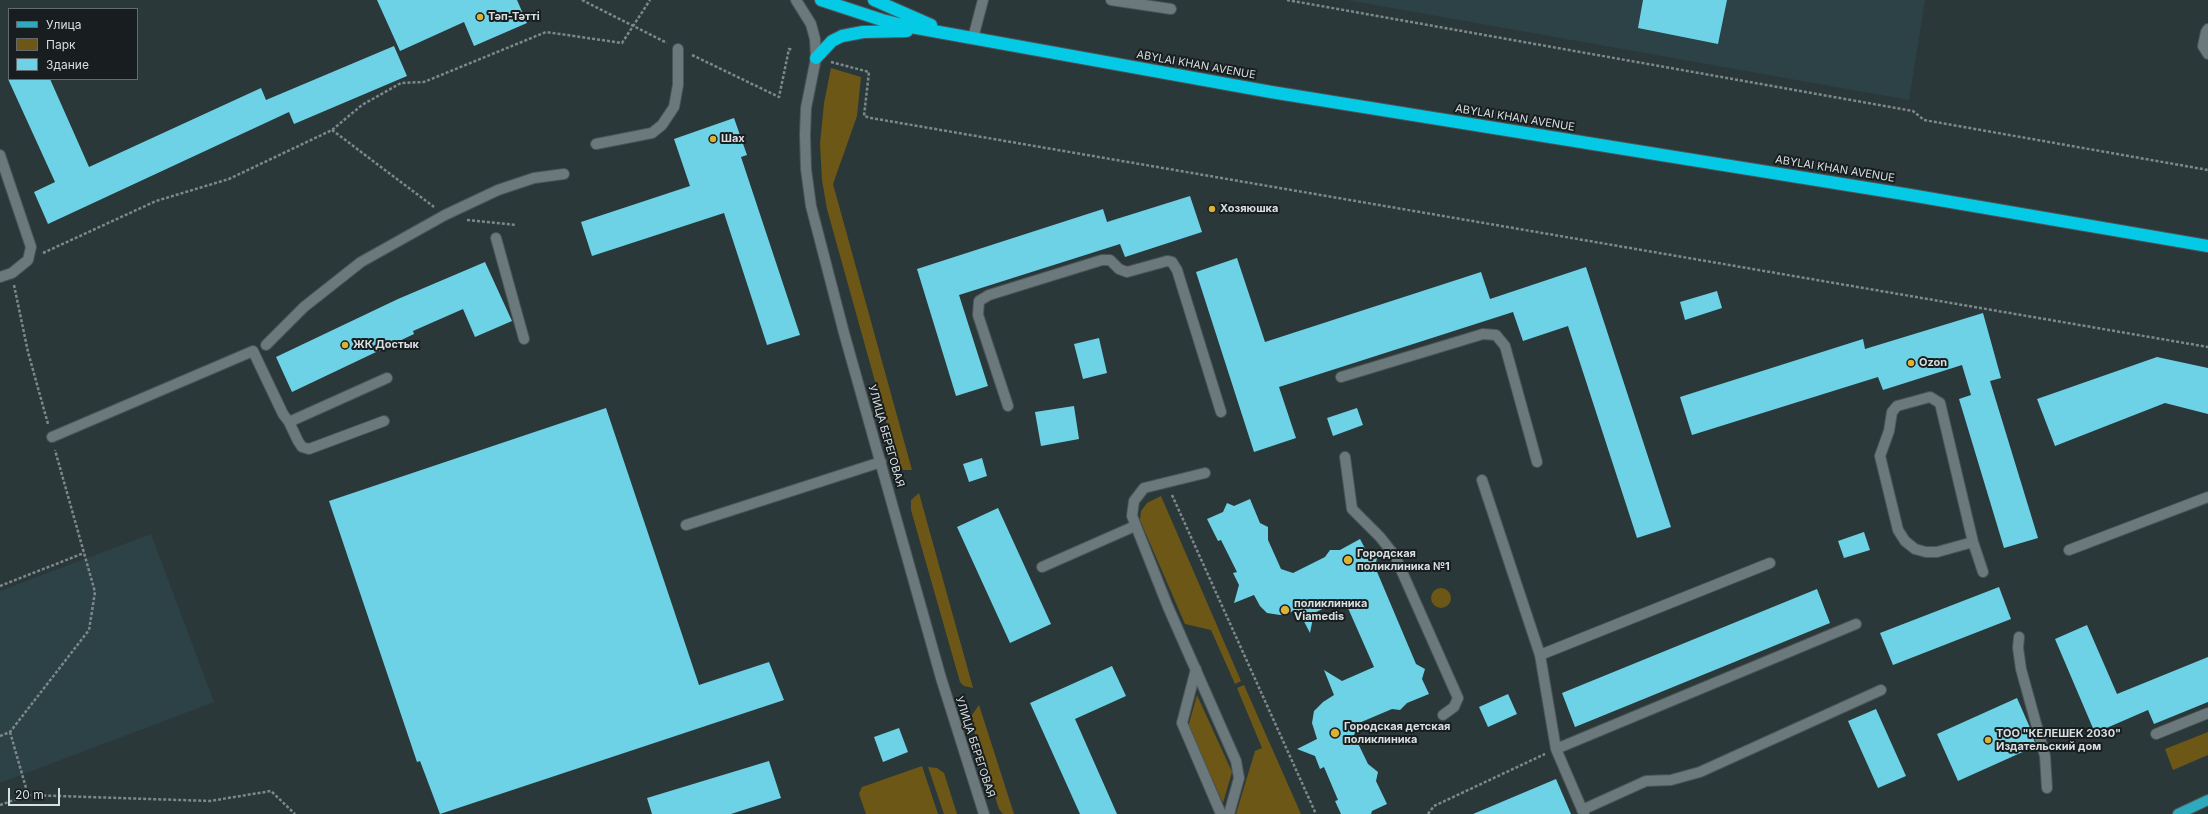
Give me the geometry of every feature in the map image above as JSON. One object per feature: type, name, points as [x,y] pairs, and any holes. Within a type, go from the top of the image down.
[{"type":"highway","name":"ABYLAI KHAN AVENUE","points":[[821,0],[882,20],[1271,92],[1903,194],[2208,246]]},
{"type":"highway","points":[[874,0],[948,33]]},
{"type":"highway","points":[[816,58],[832,41],[852,34],[900,31],[948,33]]},
{"type":"main road","points":[[2178,814],[2208,800]]},
{"type":"street","name":"УЛИЦА БЕРЕГОВАЯ","points":[[796,0],[811,24],[816,58],[806,108],[805,135],[806,169],[811,206],[940,678],[984,814]]},
{"type":"street","points":[[973,38],[983,0]]},
{"type":"street","points":[[1111,0],[1171,9]]},
{"type":"street","points":[[2208,29],[2203,46],[2208,54]]},
{"type":"street","points":[[596,144],[652,133],[662,125],[674,108],[678,85],[678,49]]},
{"type":"street","points":[[0,277],[12,273],[28,260],[31,247],[1,160]]},
{"type":"street","points":[[266,345],[304,307],[361,262],[445,215],[498,190],[534,178],[564,174]]},
{"type":"street","points":[[496,238],[524,339]]},
{"type":"street","points":[[1008,406],[978,315],[979,301],[989,295],[1102,260],[1110,260],[1119,270],[1127,272],[1167,261],[1172,262],[1178,270],[1221,412]]},
{"type":"street","points":[[1341,377],[1482,334],[1496,335],[1505,346],[1537,462]]},
{"type":"street","points":[[52,437],[253,350],[283,414],[289,422],[302,447],[309,449],[384,421]]},
{"type":"street","points":[[289,422],[387,378]]},
{"type":"street","points":[[1973,542],[1937,552],[1926,552],[1914,549],[1905,541],[1898,530],[1880,456],[1889,431],[1892,412],[1897,406],[1930,397],[1940,403],[1973,542],[1984,572]]},
{"type":"street","points":[[1344,457],[1352,509],[1380,537],[1395,556],[1458,698],[1454,708],[1443,715]]},
{"type":"street","points":[[686,525],[881,462]]},
{"type":"street","points":[[1205,473],[1166,481],[1144,488],[1138,493],[1132,507],[1135,526],[1238,767],[1239,778],[1229,814]]},
{"type":"street","points":[[1482,480],[1540,655],[1556,749],[1583,812],[1646,781],[1671,780],[1700,772],[1881,690]]},
{"type":"street","points":[[2069,550],[2208,497]]},
{"type":"street","points":[[1042,567],[1135,526]]},
{"type":"street","points":[[1540,655],[1770,562]]},
{"type":"street","points":[[1556,749],[1856,624]]},
{"type":"street","points":[[2020,637],[2018,648],[2021,669],[2045,756],[2047,788]]},
{"type":"street","points":[[1196,669],[1182,722],[1221,814]]},
{"type":"street","points":[[2156,734],[2208,713]]},
{"type":"path","points":[[28,260],[156,201],[229,179],[332,130],[362,105],[402,83],[424,82],[546,32],[622,43],[650,0]]},
{"type":"path","points":[[1287,0],[1913,111],[1924,120],[2208,170]]},
{"type":"path","points":[[771,94],[778,97],[789,49],[793,50]]},
{"type":"path","points":[[831,62],[869,72],[864,116],[871,118],[2208,347]]},
{"type":"path","points":[[332,130],[445,215],[476,222],[516,225]]},
{"type":"path","points":[[0,736],[10,732],[89,630],[95,592],[28,352],[12,273]]},
{"type":"path","points":[[1166,481],[1316,814]]},
{"type":"path","points":[[0,586],[84,553]]},
{"type":"path","points":[[10,732],[28,796]]},
{"type":"path","points":[[1428,814],[1434,806],[1556,749]]},
{"type":"path","points":[[0,805],[28,796],[210,801],[271,791],[296,814]]},
{"type":"shaded area","points":[[1347,0],[1925,0],[1909,100]]},
{"type":"shaded area","points":[[151,534],[214,702],[0,783],[0,591]]},
{"type":"green space","points":[[831,68],[861,77],[857,116],[833,184],[912,470],[903,470],[898,464],[827,209],[822,180],[820,144],[824,103]]},
{"type":"green space","points":[[919,493],[973,688],[964,686],[960,682],[911,510],[911,500]]},
{"type":"green space","points":[[1161,496],[1241,681],[1235,684],[1211,630],[1185,624],[1140,520],[1141,511],[1147,503]]},
{"type":"green space","points":[[1441,588],[1448,591],[1451,598],[1448,605],[1441,608],[1434,605],[1431,598],[1434,591]]},
{"type":"green space","points":[[1244,685],[1301,814],[1236,814],[1255,751],[1262,748],[1237,688]]},
{"type":"green space","points":[[1197,695],[1232,772],[1223,803],[1188,727]]},
{"type":"green space","points":[[979,705],[1014,814],[1003,814],[999,809],[971,721],[972,715]]},
{"type":"green space","points":[[2208,732],[2208,755],[2173,770],[2165,749]]},
{"type":"green space","points":[[922,766],[938,814],[866,814],[859,794],[862,787]]},
{"type":"green space","points":[[928,767],[937,768],[944,773],[957,814],[944,814]]},
{"type":"building","points":[[377,0],[517,0],[527,23],[474,46],[464,22],[400,51]]},
{"type":"building","points":[[1643,0],[1727,0],[1718,44],[1638,28]]},
{"type":"building","points":[[394,46],[407,76],[294,124],[289,112],[48,224],[34,192],[55,182],[8,80],[50,80],[89,167],[261,88],[266,100]]},
{"type":"building","points":[[734,118],[747,155],[741,157],[800,335],[767,345],[724,213],[592,256],[581,222],[690,186],[674,139]]},
{"type":"building","points":[[1190,196],[1202,232],[1125,257],[1120,244],[959,295],[988,386],[956,396],[917,269],[1103,209],[1107,222]]},
{"type":"building","points":[[1237,258],[1265,342],[1481,272],[1490,299],[1586,267],[1671,527],[1637,538],[1568,326],[1523,341],[1513,312],[1279,387],[1296,438],[1254,452],[1196,272]]},
{"type":"building","points":[[485,262],[512,321],[475,337],[463,309],[413,331],[414,334],[292,392],[276,357],[398,299]]},
{"type":"building","points":[[1717,291],[1722,308],[1685,320],[1680,302]]},
{"type":"building","points":[[1983,313],[2001,378],[1990,381],[2038,538],[2004,548],[1959,399],[1971,395],[1962,365],[1883,390],[1878,377],[1692,435],[1680,397],[1863,339],[1865,349]]},
{"type":"building","points":[[1099,338],[1107,373],[1083,379],[1074,344]]},
{"type":"building","points":[[2157,357],[2208,368],[2208,414],[2165,403],[2055,446],[2037,399]]},
{"type":"building","points":[[1074,406],[1079,439],[1041,446],[1035,412]]},
{"type":"building","points":[[606,408],[699,685],[769,662],[784,700],[440,814],[420,761],[417,762],[329,501]]},
{"type":"building","points":[[1357,408],[1363,425],[1333,436],[1327,418]]},
{"type":"building","points":[[982,458],[987,476],[969,482],[963,464]]},
{"type":"building","points":[[1250,499],[1260,523],[1268,527],[1268,540],[1281,569],[1293,573],[1325,557],[1330,550],[1340,550],[1360,539],[1368,554],[1377,558],[1375,567],[1416,664],[1425,669],[1422,679],[1429,694],[1407,703],[1400,710],[1392,709],[1359,723],[1354,735],[1368,764],[1378,772],[1376,781],[1387,804],[1372,811],[1371,814],[1341,814],[1335,801],[1338,800],[1324,767],[1320,769],[1315,756],[1297,749],[1317,739],[1312,723],[1314,711],[1323,702],[1334,695],[1324,670],[1342,681],[1374,667],[1344,599],[1314,613],[1310,633],[1298,610],[1280,615],[1267,613],[1260,606],[1254,595],[1234,603],[1239,585],[1233,573],[1237,572],[1221,540],[1218,541],[1207,519],[1223,512],[1227,503],[1234,506]]},
{"type":"building","points":[[998,508],[1051,624],[1010,643],[957,527]]},
{"type":"building","points":[[1864,532],[1870,550],[1844,558],[1838,541]]},
{"type":"building","points":[[1999,587],[2011,619],[1893,665],[1880,633]]},
{"type":"building","points":[[1817,589],[1830,623],[1575,727],[1562,693]]},
{"type":"building","points":[[2087,625],[2117,694],[2208,657],[2208,702],[2154,724],[2148,710],[2095,733],[2055,639]]},
{"type":"building","points":[[1112,666],[1126,696],[1075,719],[1117,814],[1080,814],[1030,703]]},
{"type":"building","points":[[1508,694],[1517,714],[1488,727],[1479,707]]},
{"type":"building","name":"ТОО \"КЕЛЕШЕК 2030\" Издательский дом","points":[[2017,698],[2031,730],[2036,746],[1958,781],[1937,734]]},
{"type":"building","points":[[1876,709],[1906,776],[1878,788],[1848,721]]},
{"type":"building","points":[[899,728],[908,752],[883,762],[874,737]]},
{"type":"building","points":[[769,761],[781,798],[731,814],[652,814],[647,798]]},
{"type":"building","points":[[1556,779],[1571,814],[1473,814]]},
{"type":"place","name":"Тәп-Тәтті","points":[[480,17]]},
{"type":"place","name":"Шах","points":[[713,139]]},
{"type":"place","name":"Хозяюшка","points":[[1212,209]]},
{"type":"place","name":"ЖК Достык","points":[[345,345]]},
{"type":"place","name":"Ozon","points":[[1911,363]]},
{"type":"place","name":"Городская поликлиника №1","points":[[1348,560]]},
{"type":"place","name":"поликлиника Viamedis","points":[[1285,610]]},
{"type":"place","name":"Городская детская поликлиника","points":[[1335,733]]},
{"type":"place","name":"ТОО \"КЕЛЕШЕК 2030\" Издательский дом","points":[[1988,740]]}]
